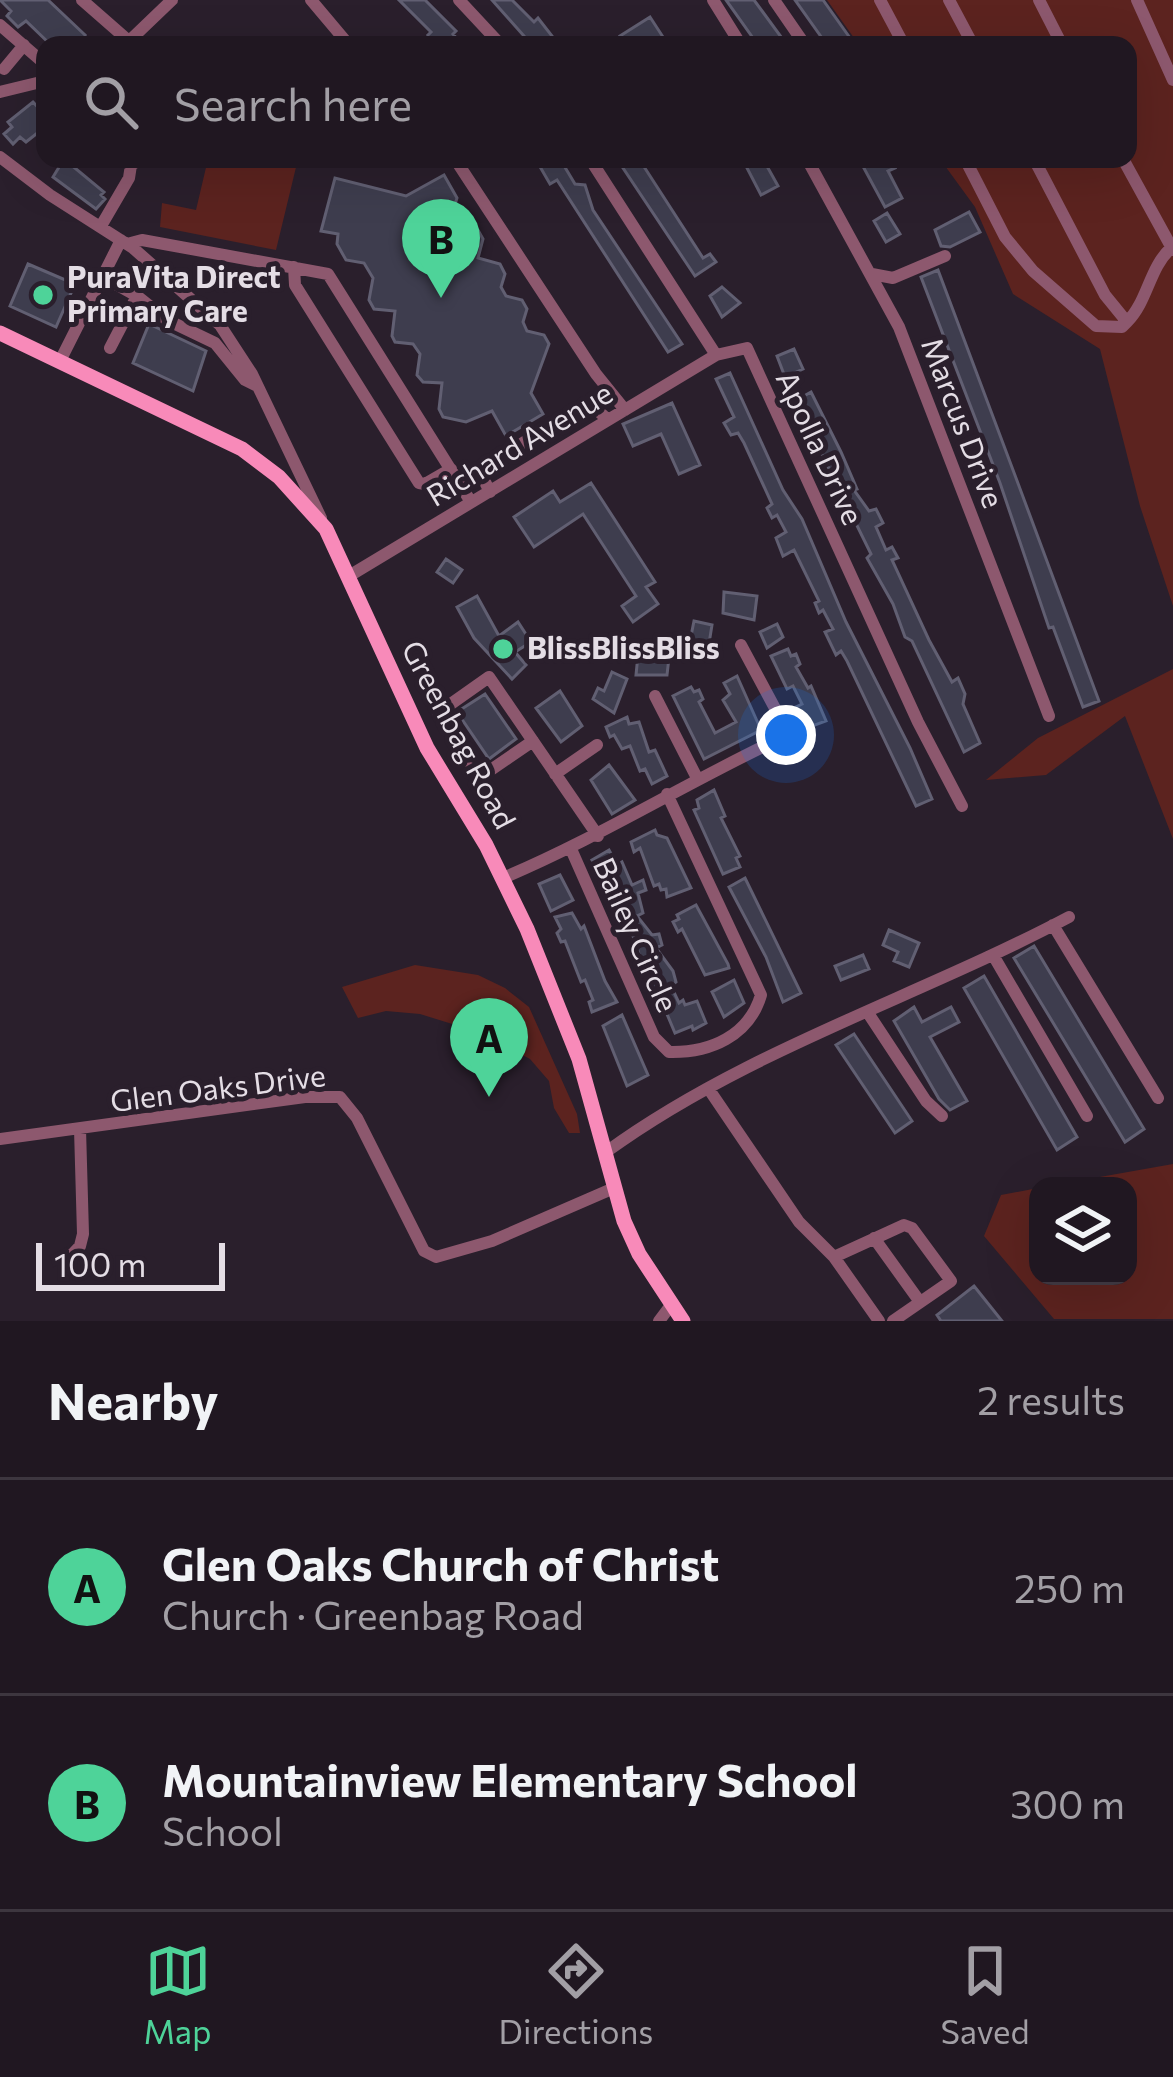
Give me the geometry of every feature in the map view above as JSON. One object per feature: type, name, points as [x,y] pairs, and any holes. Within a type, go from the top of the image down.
[{"type":"main road","name":"Greenbag Road","points":[[0,334],[242,449],[279,477],[326,529],[430,754],[503,878],[580,1059],[614,1188],[639,1254],[683,1321]]},
{"type":"street","points":[[82,0],[120,36]]},
{"type":"street","points":[[136,36],[172,0]]},
{"type":"street","points":[[311,0],[341,36]]},
{"type":"street","points":[[458,0],[492,36]]},
{"type":"street","points":[[713,0],[735,36]]},
{"type":"street","points":[[774,0],[800,36]]},
{"type":"street","points":[[880,0],[899,36]]},
{"type":"street","points":[[949,0],[968,36]]},
{"type":"street","points":[[1039,0],[1058,36]]},
{"type":"street","points":[[1137,0],[1173,80]]},
{"type":"street","points":[[0,25],[36,56]]},
{"type":"street","points":[[4,69],[24,45]]},
{"type":"street","points":[[0,92],[36,84]]},
{"type":"street","points":[[0,157],[124,242],[220,326],[238,349],[326,529]]},
{"type":"street","points":[[100,226],[122,191],[129,168]]},
{"type":"street","points":[[461,168],[596,374],[625,410]]},
{"type":"street","points":[[596,168],[716,355]]},
{"type":"street","name":"Marcus Drive","points":[[812,168],[899,327],[1049,716]]},
{"type":"street","points":[[970,168],[1005,236],[1034,272],[1096,326],[1114,329],[1141,305],[1158,262],[1172,249],[1128,168]]},
{"type":"street","points":[[1039,168],[1105,296],[1127,322]]},
{"type":"street","points":[[124,242],[138,240],[323,272],[334,281],[471,502]]},
{"type":"street","points":[[60,361],[124,242]]},
{"type":"street","points":[[872,274],[893,278],[945,256]]},
{"type":"street","points":[[294,267],[296,285],[419,483],[451,469]]},
{"type":"street","points":[[103,277],[167,320],[215,343],[245,380],[257,386]]},
{"type":"street","points":[[110,348],[136,296]]},
{"type":"street","name":"Apolla Drive","points":[[716,355],[747,348],[918,722],[962,806]]},
{"type":"street","name":"Richard Avenue","points":[[349,577],[716,355]]},
{"type":"street","points":[[490,491],[483,478],[484,467],[583,405],[594,407],[608,420]]},
{"type":"street","points":[[503,878],[572,850],[667,794],[777,740],[785,728],[740,645]]},
{"type":"street","points":[[533,741],[479,778],[438,713],[489,677],[533,741],[555,774],[598,836]]},
{"type":"street","points":[[655,696],[697,778]]},
{"type":"street","points":[[430,754],[454,739]]},
{"type":"street","points":[[555,774],[597,745]]},
{"type":"street","name":"Bailey Circle","points":[[572,850],[654,1036],[669,1052],[692,1053],[740,1033],[754,1017],[761,995],[667,794]]},
{"type":"street","points":[[606,1152],[647,1121],[708,1088],[1069,916]]},
{"type":"street","points":[[1053,925],[1158,1098]]},
{"type":"street","points":[[993,955],[1088,1116]]},
{"type":"street","points":[[868,1013],[926,1101],[942,1116]]},
{"type":"street","points":[[708,1088],[799,1222],[835,1257],[880,1321]]},
{"type":"street","name":"Glen Oaks Drive","points":[[0,1139],[305,1097],[340,1097],[357,1118],[424,1250],[436,1258],[492,1241],[614,1188]]},
{"type":"street","name":"Glen Oaks Drive","points":[[66,1261],[80,1246],[82,1234],[80,1129]]},
{"type":"street","points":[[835,1257],[904,1225],[912,1228],[951,1281],[893,1321]]},
{"type":"street","points":[[874,1238],[920,1302]]},
{"type":"street","points":[[659,1321],[671,1305]]},
{"type":"shaded area","points":[[827,0],[1173,0],[1173,606],[1140,506],[1100,349],[1013,294],[975,207],[947,168],[1137,168],[1137,36],[853,36]]},
{"type":"shaded area","points":[[206,168],[296,168],[276,250],[160,227],[162,203],[196,210]]},
{"type":"shaded area","points":[[1173,669],[1173,839],[1125,716],[1046,775],[986,780],[1038,738]]},
{"type":"shaded area","points":[[415,965],[478,975],[529,1007],[577,1114],[580,1133],[569,1133],[554,1108],[549,1081],[530,1059],[478,1032],[420,1014],[386,1011],[358,1018],[342,987]]},
{"type":"shaded area","points":[[1173,1164],[1173,1319],[1054,1319],[984,1236],[1001,1195],[1029,1190],[1029,1285],[1137,1285],[1137,1177],[1100,1177]]},
{"type":"building","points":[[0,0],[48,0],[85,35],[42,36],[26,21],[18,27],[7,16],[11,11]]},
{"type":"building","points":[[399,0],[425,0],[456,31],[455,36],[429,36],[431,32]]},
{"type":"building","points":[[492,0],[512,0],[534,22],[538,18],[552,36],[524,36]]},
{"type":"building","points":[[726,0],[754,0],[780,36],[752,36]]},
{"type":"building","points":[[795,0],[823,0],[849,36],[821,36]]},
{"type":"building","points":[[650,17],[662,36],[620,36]]},
{"type":"building","points":[[33,102],[36,105],[36,134],[26,142],[20,137],[13,144],[4,134],[12,127],[8,122]]},
{"type":"building","points":[[58,168],[75,168],[104,192],[105,199],[96,209],[53,177]]},
{"type":"building","points":[[541,168],[565,168],[575,184],[585,185],[593,210],[682,344],[668,352],[557,180],[550,184]]},
{"type":"building","points":[[623,168],[645,168],[703,258],[710,254],[716,262],[695,276]]},
{"type":"building","points":[[747,168],[768,168],[778,186],[761,195]]},
{"type":"building","points":[[864,168],[895,168],[888,171],[902,198],[885,207]]},
{"type":"building","points":[[444,175],[457,198],[453,211],[460,225],[478,230],[483,239],[478,258],[500,264],[506,296],[522,300],[527,309],[523,322],[527,331],[544,335],[549,344],[531,393],[543,414],[506,436],[492,411],[466,422],[443,417],[439,409],[442,383],[423,382],[417,375],[420,354],[413,344],[395,342],[395,311],[374,309],[369,300],[373,278],[364,263],[346,260],[337,244],[338,234],[321,231],[335,178],[406,196]]},
{"type":"building","points":[[969,212],[980,232],[950,247],[941,246],[935,230]]},
{"type":"building","points":[[887,213],[900,234],[886,242],[874,221]]},
{"type":"building","name":"PuraVita Direct Primary Care","points":[[28,264],[75,284],[56,327],[10,306]]},
{"type":"building","points":[[938,270],[1099,701],[1083,707],[1053,627],[1049,628],[1000,483],[921,277]]},
{"type":"building","points":[[722,287],[740,303],[722,317],[710,296]]},
{"type":"building","points":[[149,324],[206,351],[193,391],[133,363]]},
{"type":"building","points":[[794,349],[803,369],[785,377],[777,356]]},
{"type":"building","points":[[730,373],[932,799],[916,806],[847,661],[841,651],[836,655],[825,632],[833,629],[823,610],[819,613],[815,603],[819,601],[794,550],[783,556],[776,538],[786,532],[767,508],[772,504],[744,443],[724,423],[734,417],[716,379]]},
{"type":"building","points":[[811,392],[854,490],[869,511],[876,509],[883,523],[876,527],[886,550],[892,547],[898,558],[892,560],[929,640],[952,682],[958,678],[965,694],[963,704],[980,743],[964,752],[867,558],[871,554],[807,424],[797,400]]},
{"type":"building","points":[[672,403],[700,465],[679,474],[661,434],[633,446],[623,424]]},
{"type":"building","points":[[591,483],[655,582],[646,587],[658,604],[633,622],[622,606],[636,596],[583,514],[534,547],[514,517],[553,491],[560,502]]},
{"type":"building","points":[[446,559],[462,570],[453,583],[437,572]]},
{"type":"building","points":[[724,592],[757,596],[754,620],[723,613]]},
{"type":"building","points":[[477,596],[499,636],[518,622],[531,642],[515,652],[526,665],[512,679],[474,638],[457,607]]},
{"type":"building","points":[[694,621],[712,625],[707,656],[683,651]]},
{"type":"building","points":[[777,624],[783,637],[767,648],[760,632]]},
{"type":"building","points":[[658,647],[670,649],[667,675],[636,675],[638,655],[657,656]]},
{"type":"building","points":[[788,649],[791,656],[796,654],[800,664],[796,667],[811,686],[826,721],[807,728],[796,707],[802,704],[793,686],[787,689],[771,656]]},
{"type":"building","points":[[612,672],[627,679],[614,713],[593,699],[598,688],[604,691]]},
{"type":"building","points":[[737,676],[761,730],[704,759],[673,696],[691,687],[694,692],[699,690],[703,699],[699,702],[715,733],[736,722],[723,700],[730,694],[724,683]]},
{"type":"building","points":[[560,691],[582,726],[561,742],[536,708]]},
{"type":"building","points":[[485,694],[516,739],[489,759],[457,712]]},
{"type":"building","points":[[627,717],[629,724],[639,722],[649,752],[655,750],[667,776],[652,784],[645,769],[640,771],[630,746],[622,749],[606,727]]},
{"type":"building","points":[[609,765],[635,800],[612,814],[591,780]]},
{"type":"building","points":[[714,790],[725,816],[721,818],[740,856],[736,858],[740,867],[723,874],[694,810],[699,808],[697,800]]},
{"type":"building","points":[[655,830],[667,838],[691,888],[667,897],[666,889],[654,886],[640,848],[634,852],[631,842]]},
{"type":"building","points":[[609,850],[617,865],[622,862],[632,885],[643,880],[646,890],[638,893],[643,913],[637,916],[652,935],[659,934],[662,945],[656,948],[673,971],[676,982],[671,986],[679,1003],[697,1001],[706,1023],[693,1030],[692,1026],[675,1033],[661,1000],[655,1002],[628,921],[618,914],[614,902],[618,901],[592,860]]},
{"type":"building","points":[[560,875],[573,900],[551,911],[539,884]]},
{"type":"building","points":[[745,878],[801,993],[783,1002],[766,957],[729,887]]},
{"type":"building","points":[[696,905],[729,968],[705,975],[682,929],[678,932],[673,922],[679,919],[677,915]]},
{"type":"building","points":[[572,913],[581,929],[584,926],[617,1002],[592,1012],[585,980],[581,982],[565,941],[557,933],[561,929],[555,917]]},
{"type":"building","points":[[889,930],[919,943],[909,967],[894,961],[898,952],[883,945]]},
{"type":"building","points":[[1034,946],[1144,1129],[1125,1142],[1014,958]]},
{"type":"building","points":[[863,955],[869,969],[841,980],[835,966]]},
{"type":"building","points":[[984,976],[1077,1137],[1057,1150],[964,988]]},
{"type":"building","points":[[734,980],[744,1003],[724,1017],[712,992]]},
{"type":"building","points":[[914,1007],[922,1022],[951,1007],[959,1022],[930,1037],[967,1101],[950,1110],[894,1021]]},
{"type":"building","points":[[622,1015],[648,1075],[627,1086],[603,1026]]},
{"type":"building","points":[[854,1034],[912,1121],[895,1133],[836,1045]]},
{"type":"building","points":[[974,1286],[1002,1321],[941,1321],[937,1315]]},
{"type":"place","name":"PuraVita Direct Primary Care","points":[[43,295]]},
{"type":"place","name":"Mountainview Elementary School","points":[[441,298]]},
{"type":"place","name":"BlissBlissBliss","points":[[503,649]]},
{"type":"place","name":"Glen Oaks Church of Christ","points":[[489,1097]]}]
